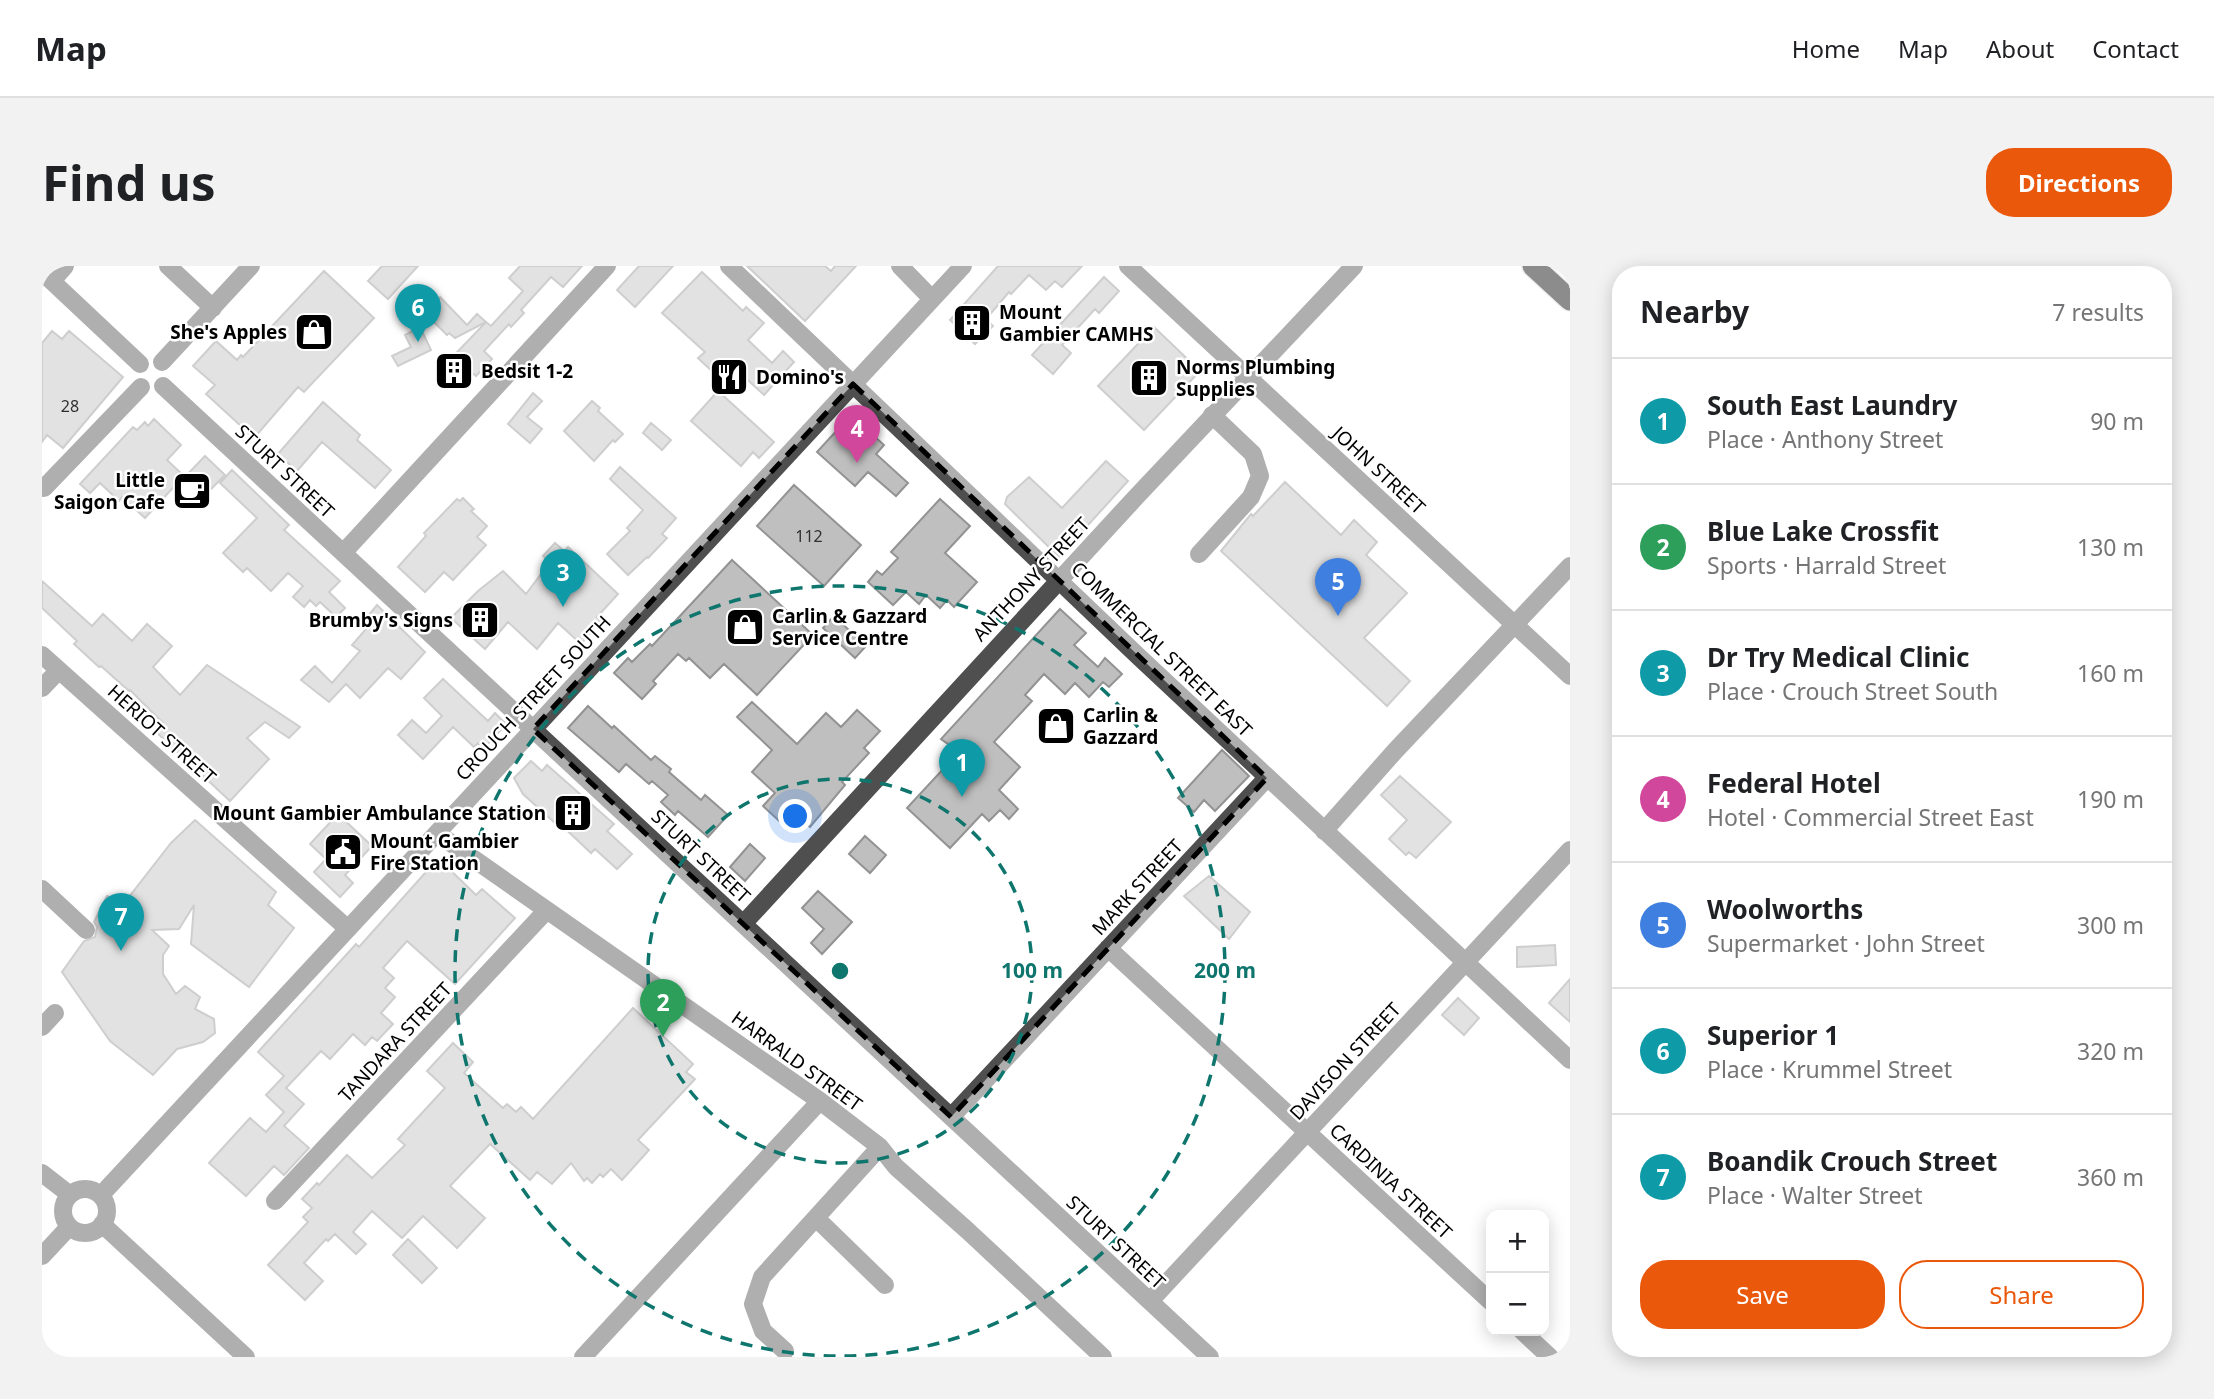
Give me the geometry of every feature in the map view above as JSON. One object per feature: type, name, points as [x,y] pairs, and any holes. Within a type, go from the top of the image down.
[{"type":"highway","points":[[1533,266],[1570,300]]},
{"type":"street","points":[[65,266],[47,276],[140,363]]},
{"type":"street","points":[[168,266],[213,308]]},
{"type":"street","points":[[162,362],[251,266]]},
{"type":"street","points":[[343,553],[607,266]]},
{"type":"street","name":"COMMERCIAL STREET EAST","points":[[729,266],[1267,778],[1570,1060]]},
{"type":"street","points":[[900,266],[932,299]]},
{"type":"street","name":"CROUCH STREET SOUTH","points":[[101,1195],[963,266]]},
{"type":"street","name":"JOHN STREET","points":[[1128,266],[1570,676]]},
{"type":"street","name":"ANTHONY STREET","points":[[743,924],[1212,415],[1354,266]]},
{"type":"street","points":[[148,359],[162,362],[167,376],[163,386],[149,391],[141,387],[135,378],[140,363],[148,359]]},
{"type":"street","name":"STURT STREET","points":[[163,386],[1210,1357]]},
{"type":"street","points":[[44,488],[141,387]]},
{"type":"street","points":[[1199,554],[1251,497],[1260,476],[1253,454],[1212,415]]},
{"type":"street","points":[[1324,831],[1395,751],[1570,566]]},
{"type":"street","name":"HERIOT STREET","points":[[42,655],[348,929]]},
{"type":"street","points":[[42,688],[58,671]]},
{"type":"street","name":"MARK STREET","points":[[951,1117],[1267,778]]},
{"type":"street","name":"HARRALD STREET","points":[[438,834],[820,1101],[880,1147],[896,1167],[1103,1357]]},
{"type":"street","name":"DAVISON STREET","points":[[1150,1301],[1570,850]]},
{"type":"street","points":[[42,889],[86,930]]},
{"type":"street","name":"TANDARA STREET","points":[[275,1201],[546,911]]},
{"type":"street","name":"CARDINIA STREET","points":[[1108,948],[1486,1297]]},
{"type":"street","points":[[42,1027],[55,1013]]},
{"type":"street","points":[[583,1357],[820,1101]]},
{"type":"street","points":[[785,1351],[763,1331],[753,1304],[762,1277],[880,1147]]},
{"type":"street","points":[[42,1173],[69,1194]]},
{"type":"street","points":[[84,1188],[93,1189],[106,1201],[106,1219],[94,1231],[86,1233],[69,1227],[64,1220],[63,1211],[69,1194],[84,1188]]},
{"type":"street","points":[[816,1218],[885,1285]]},
{"type":"street","points":[[102,1224],[246,1357]]},
{"type":"street","points":[[42,1256],[69,1227]]},
{"type":"street","points":[[1527,1336],[1550,1357]]},
{"type":"highlighted area","points":[[853,384],[1267,778],[951,1117],[533,729]]},
{"type":"building","points":[[382,266],[418,266],[388,299],[368,281]]},
{"type":"building","points":[[520,266],[582,266],[563,287],[551,277],[521,310],[524,313],[511,327],[509,324],[484,351],[492,359],[476,376],[469,370],[454,385],[450,383],[438,372],[486,322],[491,326],[523,291],[509,278]]},
{"type":"building","points":[[639,266],[673,266],[635,307],[617,290]]},
{"type":"building","points":[[747,266],[825,266],[831,271],[835,266],[856,266],[805,321]]},
{"type":"building","points":[[998,266],[1082,266],[1062,287],[1055,281],[1046,290],[1029,275],[1011,294],[1009,292],[986,319],[993,326],[975,344],[950,320]]},
{"type":"building","points":[[324,271],[374,318],[304,392],[298,387],[254,438],[206,394],[215,385],[193,366],[216,341],[237,360],[241,355],[243,357]]},
{"type":"building","points":[[702,272],[743,311],[746,307],[764,323],[748,340],[772,363],[783,351],[794,362],[764,395],[739,372],[724,389],[713,378],[716,375],[698,358],[705,352],[662,313]]},
{"type":"building","points":[[1104,277],[1119,291],[1099,313],[1095,309],[1062,345],[1071,353],[1053,374],[1032,355]]},
{"type":"building","points":[[440,297],[467,325],[477,314],[486,322],[455,338],[449,333],[447,335],[424,312]]},
{"type":"building","points":[[420,327],[431,350],[398,366],[392,356],[411,347],[405,335]]},
{"type":"building","name":"Norms Plumbing Supplies","points":[[1154,327],[1200,371],[1144,430],[1098,386]]},
{"type":"building","points":[[52,331],[62,339],[69,331],[123,377],[63,448],[47,435],[42,442],[42,343]]},
{"type":"building","points":[[718,391],[774,442],[759,458],[753,452],[741,466],[691,421]]},
{"type":"building","points":[[533,393],[542,401],[527,417],[542,429],[530,443],[508,424]]},
{"type":"building","points":[[592,401],[600,408],[598,411],[623,434],[615,442],[613,440],[594,461],[564,431]]},
{"type":"building","points":[[323,402],[360,435],[357,440],[391,470],[375,488],[322,442],[297,471],[278,454]]},
{"type":"building","points":[[851,415],[884,445],[876,454],[908,483],[896,496],[868,472],[855,486],[817,452]]},
{"type":"building","points":[[154,419],[181,445],[167,460],[184,476],[145,518],[122,497],[119,501],[100,483],[90,493],[80,484],[133,427],[137,430],[145,422],[148,426]]},
{"type":"building","points":[[651,423],[671,440],[662,450],[643,433]]},
{"type":"building","points":[[205,456],[225,475],[204,496],[184,478]]},
{"type":"building","points":[[1106,461],[1128,481],[1059,557],[1005,504],[1007,497],[1029,477],[1062,508]]},
{"type":"building","points":[[620,467],[676,518],[662,534],[667,538],[628,575],[607,554],[630,531],[627,528],[643,510],[610,479]]},
{"type":"building","points":[[232,470],[289,525],[284,530],[340,581],[329,592],[345,608],[336,617],[320,602],[316,606],[310,600],[304,607],[293,597],[303,586],[288,573],[271,591],[247,568],[243,572],[223,553],[257,518],[220,483]]},
{"type":"building","points":[[1285,482],[1341,535],[1354,520],[1377,542],[1366,555],[1407,593],[1364,638],[1410,681],[1387,706],[1221,551],[1251,514],[1253,516]]},
{"type":"building","points":[[794,485],[861,545],[824,586],[757,526]]},
{"type":"building","points":[[463,498],[474,509],[471,511],[487,526],[477,537],[486,545],[453,580],[444,572],[425,592],[398,567],[426,536],[424,533],[457,499],[460,501]]},
{"type":"building","points":[[940,499],[970,526],[945,553],[977,582],[954,607],[947,600],[940,608],[926,595],[919,604],[906,592],[893,605],[868,582],[877,571],[882,575],[898,558],[891,552]]},
{"type":"building","points":[[555,543],[564,551],[568,547],[618,594],[597,617],[600,620],[581,644],[558,623],[537,649],[508,622],[485,649],[451,618],[503,571],[526,594],[550,562],[543,556]]},
{"type":"building","name":"Carlin & Gazzard Service Centre","points":[[732,560],[813,635],[757,695],[724,664],[710,678],[689,658],[686,661],[678,654],[653,681],[656,684],[642,699],[614,673],[628,658],[632,662],[650,644],[652,646]]},
{"type":"building","points":[[42,581],[92,626],[103,614],[132,641],[147,624],[172,646],[153,667],[180,695],[207,665],[300,727],[289,738],[265,722],[247,738],[269,759],[230,801],[155,731],[163,723],[130,690],[74,644],[77,641],[42,608]]},
{"type":"building","points":[[377,605],[425,652],[401,679],[388,668],[360,698],[346,684],[329,702],[301,680],[315,666],[332,683],[360,651],[352,645],[373,621],[368,616]]},
{"type":"building","points":[[1060,609],[1086,633],[1074,645],[1098,667],[1105,658],[1122,674],[1109,687],[1103,682],[1089,697],[1075,683],[1065,694],[1044,674],[1025,695],[1032,701],[994,742],[1020,767],[999,790],[1018,809],[1009,819],[1000,810],[989,821],[982,814],[950,848],[907,808],[959,752],[941,739]]},
{"type":"building","points":[[834,616],[866,646],[855,658],[823,628]]},
{"type":"building","points":[[443,679],[488,721],[495,713],[506,724],[484,748],[478,743],[474,747],[453,727],[423,759],[398,735],[412,720],[426,733],[442,716],[424,698]]},
{"type":"building","points":[[752,702],[797,744],[826,713],[841,727],[857,710],[880,731],[864,748],[869,753],[842,782],[845,785],[810,827],[800,818],[789,830],[763,806],[775,793],[752,772],[772,750],[737,717]]},
{"type":"building","points":[[588,706],[651,760],[655,756],[671,769],[669,772],[701,800],[705,795],[728,815],[708,837],[678,811],[675,815],[661,802],[668,795],[652,781],[649,784],[626,764],[619,772],[568,728]]},
{"type":"building","points":[[1222,750],[1249,776],[1215,811],[1204,800],[1194,812],[1178,798]]},
{"type":"building","name":"Mount Gambier Ambulance Station","points":[[531,761],[542,771],[547,765],[614,824],[607,831],[632,854],[617,869],[595,849],[591,853],[523,794],[514,778]]},
{"type":"building","points":[[1400,776],[1451,822],[1416,858],[1409,852],[1406,855],[1389,839],[1407,820],[1381,795]]},
{"type":"building","name":"Mount Gambier Fire Station","points":[[338,814],[372,846],[345,875],[353,883],[340,897],[314,872],[326,859],[310,844]]},
{"type":"building","points":[[195,820],[276,892],[268,905],[294,928],[249,987],[191,944],[194,905],[179,929],[152,930],[169,946],[163,955],[163,974],[176,994],[185,986],[200,997],[195,1009],[214,1019],[215,1033],[203,1042],[177,1049],[153,1075],[110,1041],[62,972],[84,941],[95,937],[97,927],[94,922],[107,896],[125,902],[171,843]]},
{"type":"building","points":[[865,836],[886,855],[870,873],[849,854]]},
{"type":"building","points":[[750,844],[765,858],[745,881],[730,867]]},
{"type":"building","points":[[442,862],[476,895],[482,889],[515,918],[455,984],[407,941],[383,968],[394,978],[385,988],[395,997],[381,1013],[393,1024],[377,1041],[372,1037],[365,1045],[353,1034],[330,1059],[321,1051],[286,1088],[304,1104],[284,1126],[309,1148],[284,1175],[274,1166],[246,1196],[209,1163],[250,1118],[266,1132],[284,1112],[266,1095],[284,1076],[258,1052],[356,944],[359,947],[434,863]]},
{"type":"building","points":[[1209,876],[1250,912],[1229,939],[1184,896]]},
{"type":"building","points":[[818,891],[852,922],[822,954],[811,943],[824,929],[802,908]]},
{"type":"building","points":[[1555,945],[1556,965],[1517,967],[1517,947]]},
{"type":"building","points":[[1570,979],[1570,1022],[1549,1003]]},
{"type":"building","points":[[1458,998],[1479,1018],[1464,1035],[1442,1015]]},
{"type":"building","points":[[633,1008],[693,1064],[686,1072],[695,1079],[638,1140],[649,1150],[622,1180],[611,1169],[603,1177],[600,1174],[592,1183],[587,1178],[584,1181],[571,1163],[552,1184],[537,1172],[530,1180],[490,1144],[450,1186],[485,1218],[457,1248],[423,1216],[402,1238],[372,1211],[353,1232],[366,1244],[356,1254],[335,1234],[328,1241],[326,1239],[304,1263],[323,1281],[305,1300],[268,1265],[308,1222],[303,1217],[312,1208],[302,1199],[347,1155],[372,1178],[405,1145],[398,1139],[445,1088],[427,1071],[453,1043],[473,1062],[464,1073],[503,1108],[507,1104],[516,1112],[521,1107],[533,1119]]},
{"type":"building","points":[[408,1239],[437,1268],[422,1283],[393,1255]]},
{"type":"place","name":"Mount Gambier CAMHS","points":[[972,323]]},
{"type":"place","name":"She's Apples","points":[[314,332]]},
{"type":"place","name":"Superior 1","points":[[418,342]]},
{"type":"place","name":"Bedsit 1-2","points":[[454,371]]},
{"type":"place","name":"Domino's","points":[[729,377]]},
{"type":"place","name":"Norms Plumbing Supplies","points":[[1149,378]]},
{"type":"place","name":"Federal Hotel","points":[[857,463]]},
{"type":"place","name":"Little Saigon Cafe","points":[[192,491]]},
{"type":"place","name":"Dr Try Medical Clinic","points":[[563,607]]},
{"type":"place","name":"Woolworths","points":[[1338,616]]},
{"type":"place","name":"Brumby's Signs","points":[[480,620]]},
{"type":"place","name":"Carlin & Gazzard Service Centre","points":[[745,627]]},
{"type":"place","name":"Carlin & Gazzard","points":[[1056,726]]},
{"type":"place","name":"South East Laundry","points":[[962,797]]},
{"type":"place","name":"Mount Gambier Ambulance Station","points":[[573,813]]},
{"type":"place","name":"Mount Gambier Fire Station","points":[[343,852]]},
{"type":"place","name":"Boandik Crouch Street","points":[[121,951]]},
{"type":"place","name":"Blue Lake Crossfit","points":[[663,1037]]}]
